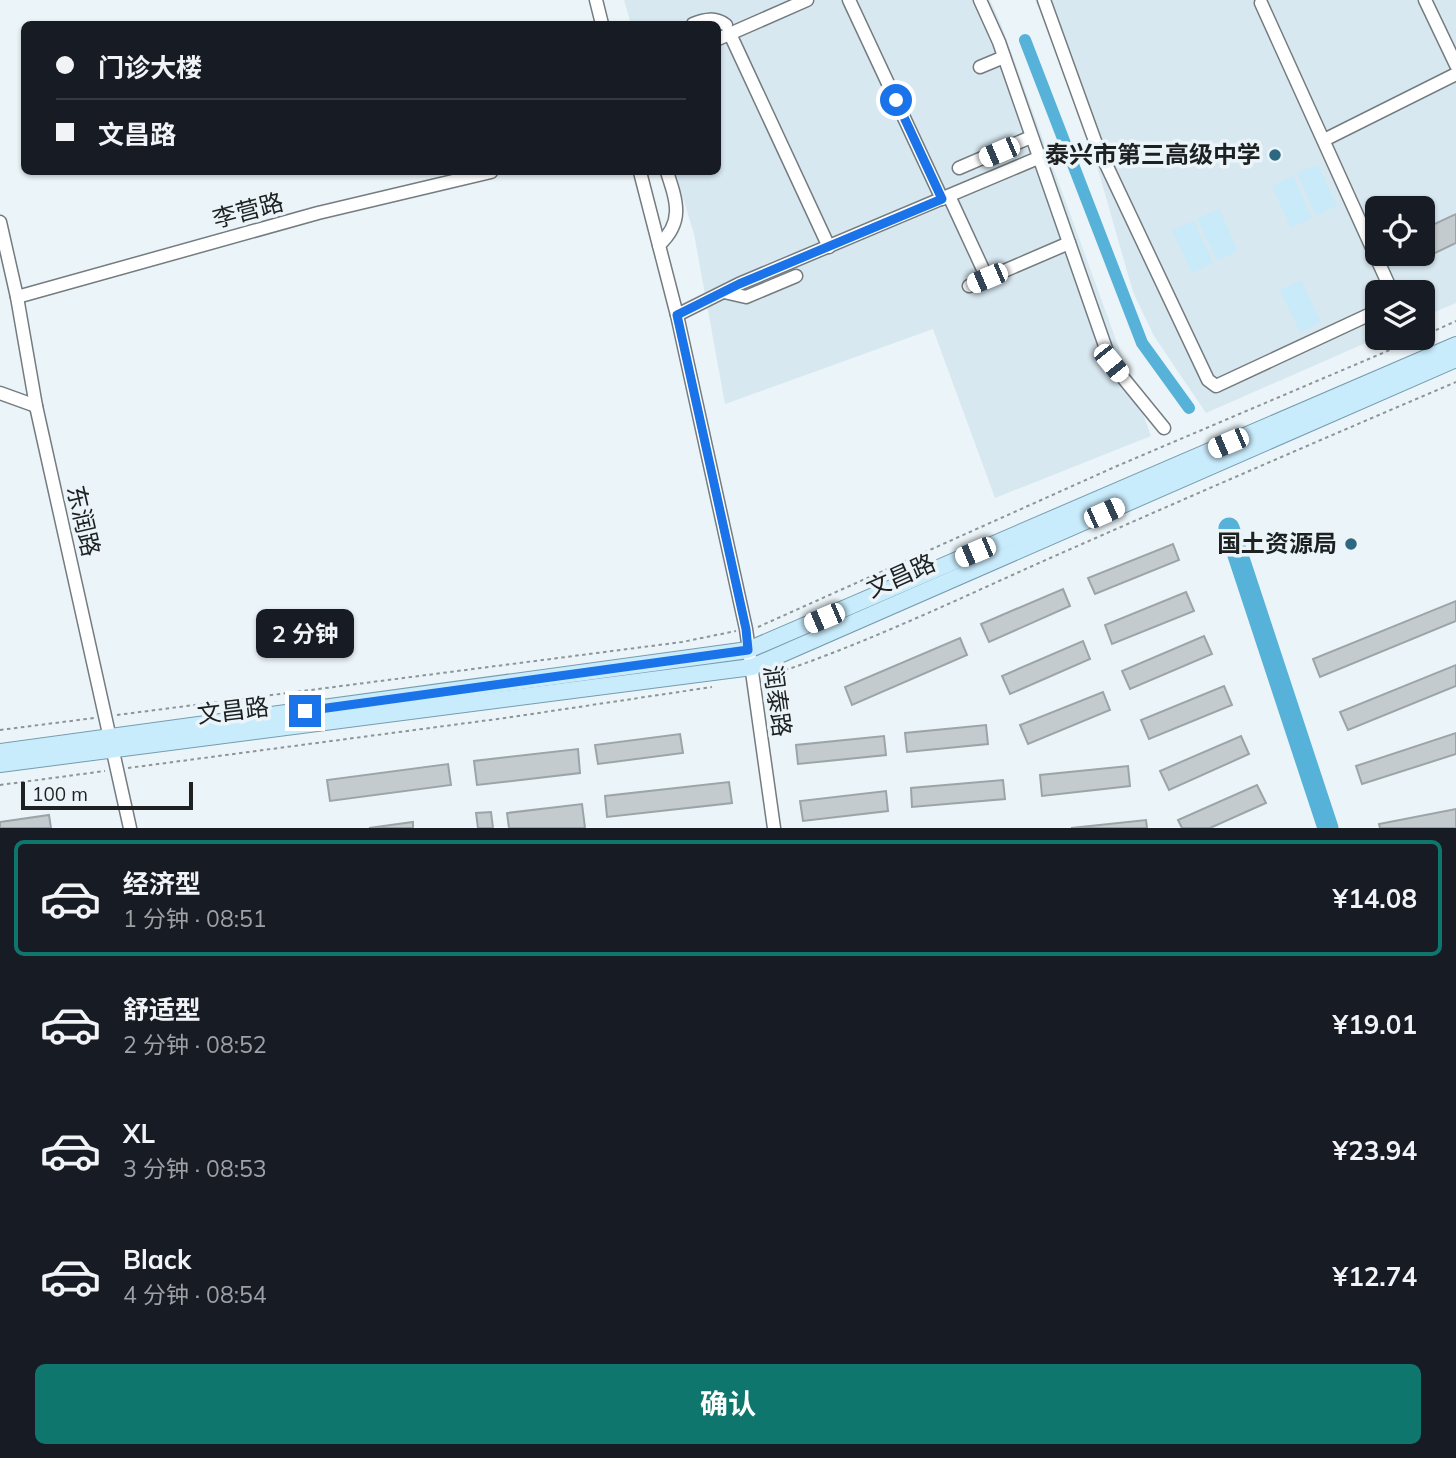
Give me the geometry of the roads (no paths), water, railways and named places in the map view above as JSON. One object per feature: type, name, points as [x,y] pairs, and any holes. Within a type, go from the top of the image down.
[{"type":"main road","name":"文昌路","points":[[0,764],[112,743],[748,650],[1456,345]]},
{"type":"main road","name":"文昌路","points":[[0,752],[112,743],[752,667],[1456,359]]},
{"type":"street","points":[[596,0],[601,21]]},
{"type":"street","points":[[721,36],[728,29],[807,0]]},
{"type":"street","points":[[849,0],[987,278]]},
{"type":"street","points":[[980,0],[1004,57],[1111,363],[1164,428]]},
{"type":"street","points":[[1044,0],[1096,141],[1208,380],[1216,386],[1365,318]]},
{"type":"street","points":[[1425,0],[1456,65]]},
{"type":"street","points":[[1263,1],[1387,280]]},
{"type":"street","points":[[700,21],[720,21]]},
{"type":"street","points":[[721,22],[728,29],[829,247]]},
{"type":"street","points":[[980,67],[1004,57]]},
{"type":"street","points":[[1324,140],[1456,74]]},
{"type":"street","points":[[959,168],[1031,137]]},
{"type":"street","points":[[677,315],[724,292],[1038,158]]},
{"type":"street","name":"李营路","points":[[17,297],[318,213],[478,175]]},
{"type":"street","name":"润泰路","points":[[641,175],[677,315],[746,629],[774,828]]},
{"type":"street","points":[[659,245],[671,234],[677,219],[668,175]]},
{"type":"street","name":"东润路","points":[[0,222],[17,297],[36,406],[130,828]]},
{"type":"street","points":[[969,286],[1069,243]]},
{"type":"street","points":[[724,292],[746,297],[796,276]]},
{"type":"street","points":[[0,393],[36,406]]},
{"type":"waterway","points":[[1025,40],[1142,343],[1189,408]]},
{"type":"waterway","points":[[1229,528],[1328,828]]},
{"type":"place","name":"泰兴市第三高级中学","points":[[1275,155]]},
{"type":"place","name":"国土资源局","points":[[1351,544]]}]
